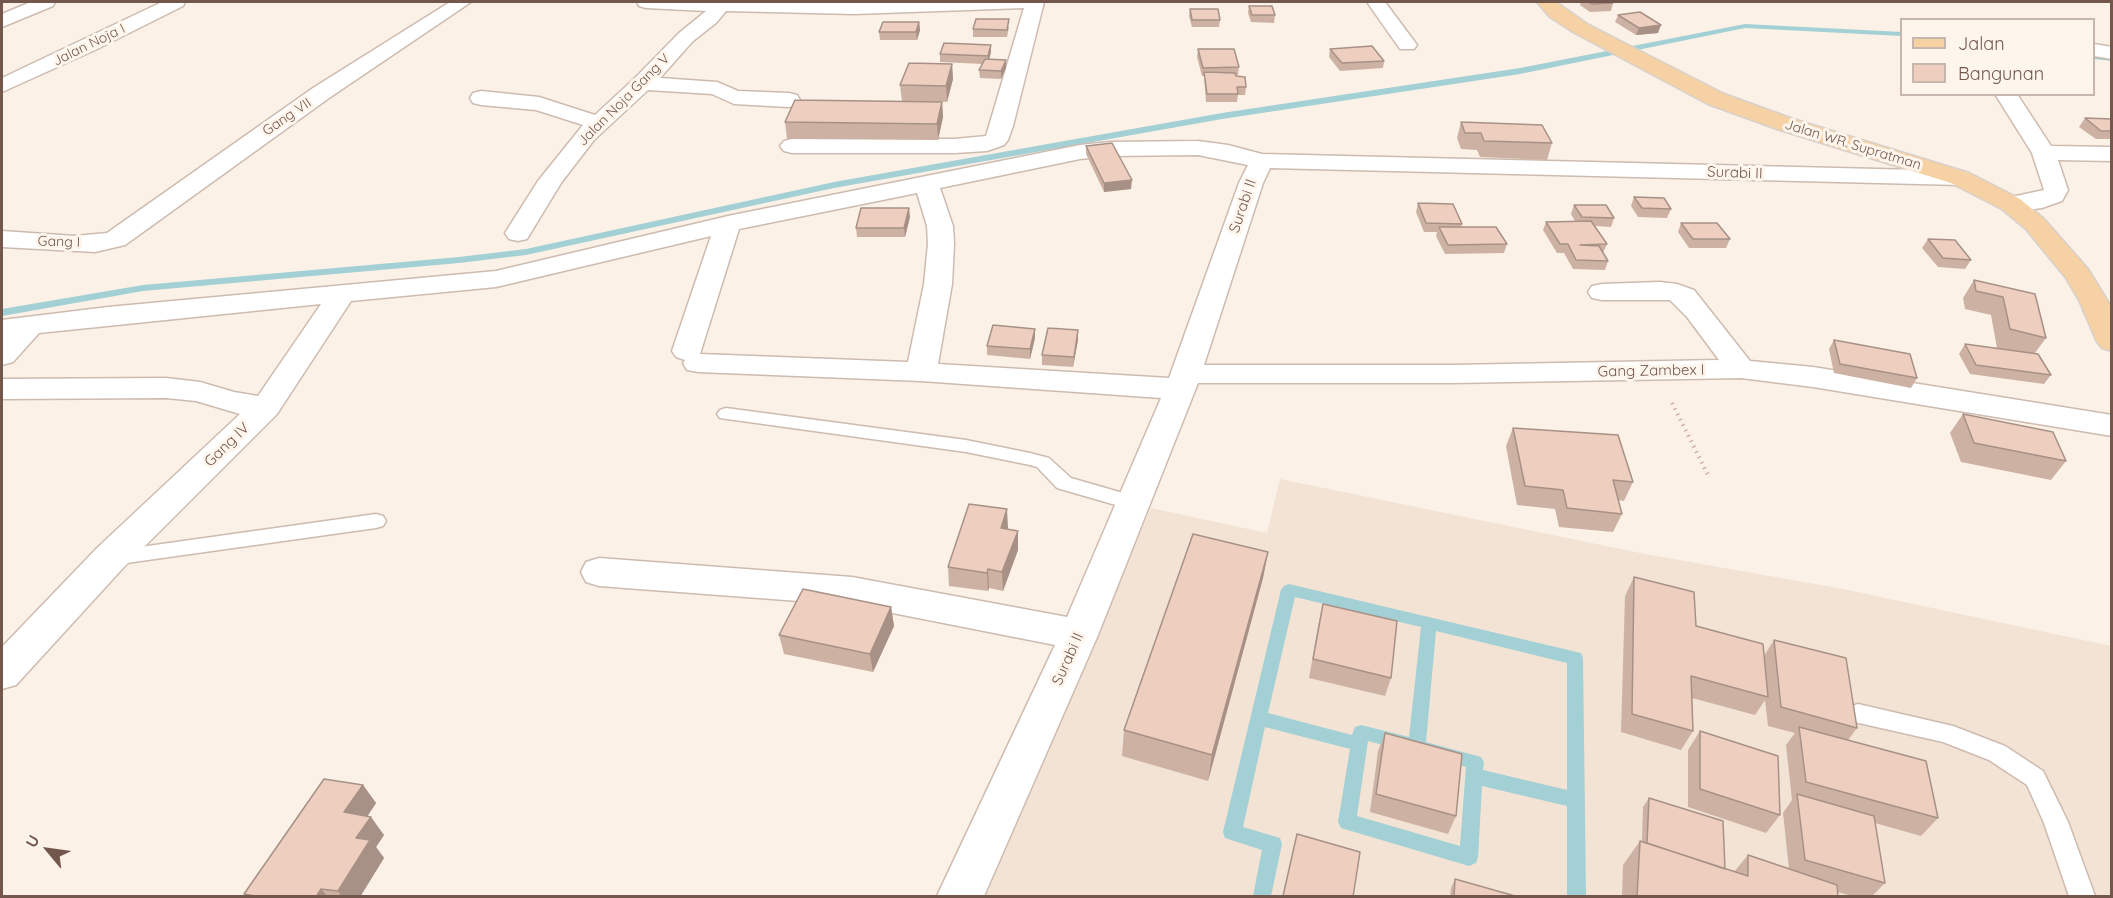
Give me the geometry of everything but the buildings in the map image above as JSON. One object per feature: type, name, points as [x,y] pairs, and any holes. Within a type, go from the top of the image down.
[{"type":"main road","name":"Jalan WR. Supratman","points":[[1546,2],[1567,20],[1605,42],[1716,99],[1744,110],[1960,178],[2011,204],[2035,224],[2078,275],[2093,300],[2112,342]]},
{"type":"street","points":[[2,21],[46,2]]},
{"type":"street","name":"Jalan Noja I","points":[[2,87],[176,2]]},
{"type":"street","name":"Gang VII","points":[[116,239],[321,93],[462,2]]},
{"type":"street","points":[[646,2],[721,5],[1034,2],[1002,126],[996,140],[987,144],[955,146],[792,146]]},
{"type":"street","points":[[1376,2],[1407,45]]},
{"type":"street","name":"Jalan Noja Gang V","points":[[518,233],[550,181],[572,152],[599,123],[643,83],[686,37],[710,19],[721,5]]},
{"type":"street","points":[[2095,51],[2112,53]]},
{"type":"street","points":[[643,83],[717,88],[734,98],[789,100]]},
{"type":"street","points":[[2007,96],[2044,153],[2056,190],[2054,196],[2042,200],[2011,204]]},
{"type":"street","points":[[481,98],[539,104],[599,123]]},
{"type":"street","points":[[2,329],[496,279],[728,224],[1080,152],[1110,148],[1198,148],[1228,152],[1262,161]]},
{"type":"street","points":[[2044,153],[2112,154]]},
{"type":"street","name":"Surabi II","points":[[960,897],[1079,635],[1183,381],[1251,183],[1262,161],[1960,178]]},
{"type":"street","points":[[921,372],[938,284],[941,244],[940,226],[926,183]]},
{"type":"street","name":"Gang Zambex I","points":[[728,224],[692,357],[921,372],[1183,381],[1741,369],[1813,377],[2112,426]]},
{"type":"street","name":"Gang I","points":[[2,239],[75,244],[116,239]]},
{"type":"street","points":[[1602,292],[1660,290],[1677,292],[1684,296],[1697,311],[1741,369]]},
{"type":"street","points":[[266,407],[342,294]]},
{"type":"street","points":[[2,356],[31,325]]},
{"type":"street","name":"Gang IV","points":[[2,389],[166,388],[200,392],[230,402],[266,407]]},
{"type":"street","name":"Gang IV","points":[[2,673],[110,558],[266,407]]},
{"type":"street","points":[[599,572],[852,591],[1079,635]]},
{"type":"lane","points":[[726,414],[966,446],[1030,459],[1043,462],[1064,483],[1133,503]]},
{"type":"lane","points":[[110,558],[376,521]]},
{"type":"lane","points":[[1858,714],[1946,733],[1997,753],[2035,778],[2056,822],[2082,897]]},
{"type":"path","points":[[1656,371],[1708,475]]},
{"type":"shaded area","points":[[1280,479],[1645,554],[1843,589],[2111,646],[2111,896],[981,896],[1151,508],[1267,533]]},
{"type":"waterway","points":[[2,313],[143,288],[526,252],[834,185],[1222,116],[1520,71],[1745,26],[1900,34]]},
{"type":"waterway","points":[[2095,57],[2112,59]]},
{"type":"waterway","points":[[1262,896],[1273,844],[1232,832],[1289,590],[1575,658],[1577,896]]},
{"type":"waterway","points":[[1417,747],[1429,624]]},
{"type":"waterway","points":[[1259,718],[1359,744]]},
{"type":"waterway","points":[[1417,747],[1361,732],[1347,822],[1469,857],[1474,776]]},
{"type":"waterway","points":[[1417,747],[1475,762],[1474,776]]},
{"type":"waterway","points":[[1474,776],[1576,800]]}]
